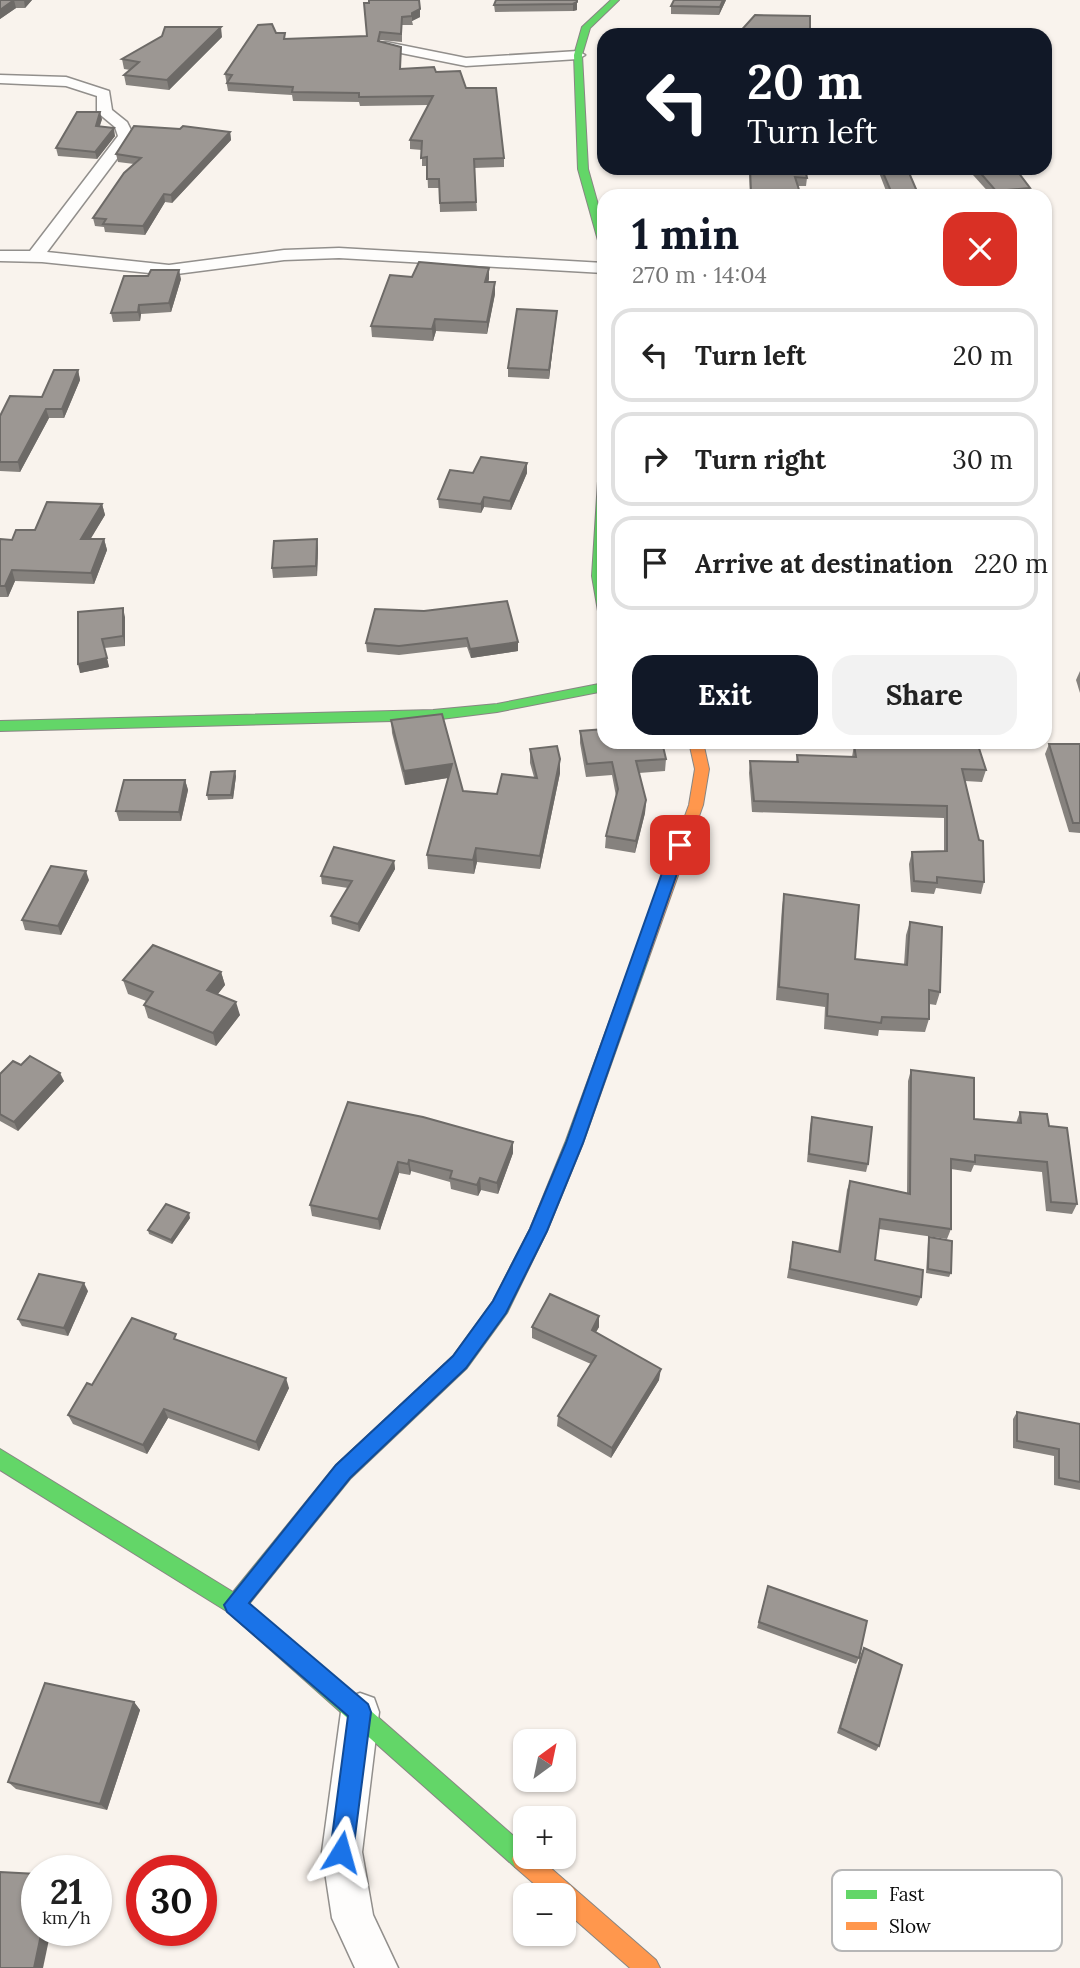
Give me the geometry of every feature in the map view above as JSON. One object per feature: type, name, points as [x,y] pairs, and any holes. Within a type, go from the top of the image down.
[{"type":"street","points":[[597,219],[583,169],[578,55],[586,27],[615,0]]},
{"type":"street","points":[[386,46],[466,62],[578,55]]},
{"type":"street","points":[[0,79],[51,80],[94,89],[104,94],[104,112],[122,125],[126,136],[37,254]]},
{"type":"street","points":[[0,256],[37,254],[164,270],[203,270],[299,254],[376,255],[597,268]]},
{"type":"street","points":[[0,726],[433,715],[497,708],[597,688]]},
{"type":"street","points":[[235,1605],[343,1472],[460,1362],[500,1307],[538,1231],[574,1143],[671,865],[696,805],[702,769],[698,749]]},
{"type":"street","points":[[0,1459],[235,1605],[360,1712],[648,1968]]},
{"type":"street","points":[[360,1712],[341,1852],[353,1918],[377,1968]]},
{"type":"building","points":[[0,0],[14,0],[0,10]]},
{"type":"building","points":[[369,0],[419,0],[420,9],[412,13],[412,16],[402,17],[401,34],[380,32],[378,41],[401,47],[400,69],[434,67],[436,72],[460,71],[466,88],[496,88],[504,158],[474,159],[476,202],[440,203],[439,179],[427,179],[427,157],[421,158],[422,141],[410,140],[433,96],[359,97],[359,93],[292,92],[293,87],[227,83],[232,75],[225,74],[258,25],[272,24],[276,33],[285,33],[284,39],[367,36],[364,3],[369,3]]},
{"type":"building","points":[[496,0],[577,0],[577,2],[494,5]]},
{"type":"building","points":[[674,0],[723,0],[720,7],[671,6]]},
{"type":"building","points":[[755,15],[810,16],[810,28],[743,28]]},
{"type":"building","points":[[165,27],[221,27],[167,80],[124,75],[139,62],[122,59],[162,36]]},
{"type":"building","points":[[77,112],[100,112],[96,126],[114,128],[95,152],[56,148]]},
{"type":"building","points":[[134,126],[180,129],[183,126],[230,132],[171,195],[164,194],[143,226],[103,224],[106,219],[93,218],[124,173],[141,158],[116,154]]},
{"type":"building","points":[[750,175],[806,175],[807,178],[795,177],[799,189],[751,189]]},
{"type":"building","points":[[884,175],[910,175],[916,189],[890,189]]},
{"type":"building","points":[[982,175],[1020,175],[1030,188],[1019,189],[994,189]]},
{"type":"building","points":[[419,262],[489,268],[485,282],[495,282],[487,322],[435,319],[432,329],[371,326],[390,275],[412,277]]},
{"type":"building","points":[[151,270],[179,270],[169,303],[139,305],[138,312],[111,313],[124,276],[148,276]]},
{"type":"building","points":[[517,309],[557,311],[549,370],[508,368]]},
{"type":"building","points":[[54,370],[78,370],[62,409],[46,409],[18,462],[0,462],[0,416],[10,396],[42,397]]},
{"type":"building","points":[[481,457],[527,463],[510,501],[484,497],[481,504],[438,499],[450,470],[473,473]]},
{"type":"building","points":[[47,502],[102,504],[81,539],[104,539],[91,573],[12,570],[5,586],[0,586],[0,539],[12,540],[16,530],[35,530]]},
{"type":"building","points":[[317,539],[316,566],[272,568],[274,541]]},
{"type":"building","points":[[507,601],[518,642],[470,649],[467,638],[399,646],[366,643],[375,609],[424,611]]},
{"type":"building","points":[[123,608],[123,636],[102,639],[107,658],[78,664],[78,612]]},
{"type":"building","points":[[442,714],[463,791],[497,794],[502,774],[537,778],[530,749],[557,746],[560,759],[540,856],[476,848],[473,860],[427,855],[452,764],[404,771],[391,720]]},
{"type":"building","points":[[597,730],[597,749],[664,749],[666,759],[636,761],[646,800],[636,841],[606,836],[618,789],[612,762],[587,764],[580,731]]},
{"type":"building","points":[[1052,744],[1080,744],[1080,823],[1073,823],[1051,749]]},
{"type":"building","points":[[855,749],[979,749],[986,770],[962,769],[979,840],[983,841],[984,882],[937,877],[937,883],[914,881],[912,852],[947,851],[947,806],[754,801],[750,761],[798,762],[797,755],[856,757]]},
{"type":"building","points":[[235,771],[231,795],[207,795],[211,772]]},
{"type":"building","points":[[124,780],[185,780],[179,812],[116,811]]},
{"type":"building","points":[[334,847],[394,861],[358,924],[331,916],[352,881],[321,876]]},
{"type":"building","points":[[51,866],[86,871],[58,926],[22,920]]},
{"type":"building","points":[[784,894],[859,905],[855,959],[907,965],[910,922],[942,927],[940,992],[929,990],[929,1019],[882,1017],[881,1023],[827,1016],[828,994],[779,987]]},
{"type":"building","points":[[153,945],[221,972],[207,990],[236,1002],[213,1033],[144,1005],[153,992],[123,980]]},
{"type":"building","points":[[30,1056],[60,1073],[14,1122],[0,1114],[0,1074],[13,1061],[21,1065]]},
{"type":"building","points":[[911,1070],[974,1078],[974,1119],[1021,1123],[1020,1112],[1047,1114],[1049,1126],[1067,1128],[1077,1204],[1051,1202],[1047,1162],[975,1155],[975,1162],[951,1159],[951,1229],[880,1219],[875,1260],[923,1270],[921,1297],[790,1269],[793,1242],[840,1252],[850,1181],[910,1194]]},
{"type":"building","points":[[348,1102],[423,1117],[513,1142],[497,1183],[480,1178],[477,1185],[450,1178],[452,1171],[409,1160],[408,1164],[398,1162],[378,1219],[310,1205]]},
{"type":"building","points":[[812,1117],[872,1127],[868,1164],[809,1154]]},
{"type":"building","points":[[166,1204],[189,1213],[171,1240],[148,1230]]},
{"type":"building","points":[[929,1237],[952,1241],[951,1273],[928,1269]]},
{"type":"building","points":[[39,1274],[84,1283],[64,1328],[18,1319]]},
{"type":"building","points":[[550,1294],[599,1316],[592,1330],[661,1369],[612,1448],[558,1416],[596,1356],[532,1327]]},
{"type":"building","points":[[132,1318],[176,1334],[174,1339],[286,1378],[256,1442],[164,1409],[143,1445],[68,1415],[87,1383],[92,1385]]},
{"type":"building","points":[[1017,1412],[1080,1424],[1080,1482],[1059,1478],[1059,1449],[1017,1441]]},
{"type":"building","points":[[768,1586],[867,1621],[859,1658],[759,1622]]},
{"type":"building","points":[[864,1648],[902,1665],[879,1746],[840,1728]]},
{"type":"building","points":[[45,1683],[134,1702],[100,1804],[8,1782]]},
{"type":"building","points":[[0,1872],[21,1873],[21,1946],[39,1946],[34,1968],[0,1968]]},
{"type":"traffic: fast","points":[[597,219],[583,169],[578,55],[586,27],[615,0]]},
{"type":"traffic: fast","points":[[0,726],[433,715],[497,708],[597,688]]},
{"type":"traffic: fast","points":[[235,1605],[343,1472],[460,1362],[500,1307],[538,1231],[574,1143],[640,960]]},
{"type":"traffic: fast","points":[[0,1459],[235,1605],[513,1850]]},
{"type":"traffic: slow","points":[[640,960],[696,805],[702,769],[698,749]]},
{"type":"traffic: slow","points":[[534,1869],[648,1968]]},
{"type":"route","points":[[341,1852],[360,1712],[235,1605],[343,1472],[460,1362],[500,1307],[538,1231],[574,1143],[680,845]]}]
